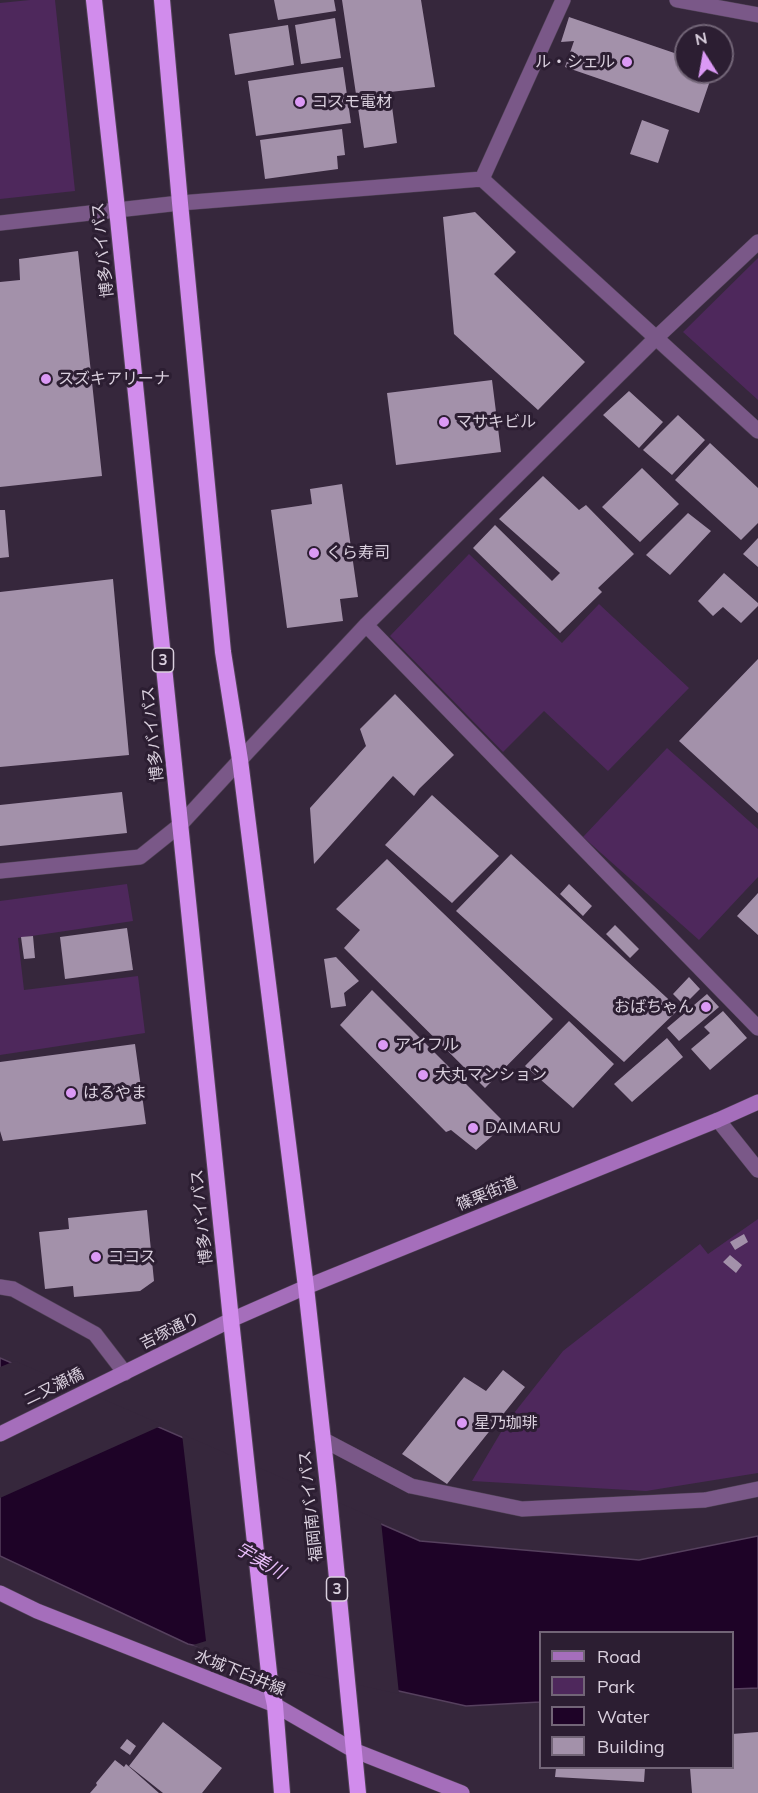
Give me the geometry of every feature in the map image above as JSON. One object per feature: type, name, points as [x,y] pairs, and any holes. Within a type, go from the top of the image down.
[{"type":"highway","name":"博多バイパス","points":[[94,0],[231,1320]]},
{"type":"highway","name":"3","points":[[162,0],[223,652],[240,760],[306,1287]]},
{"type":"highway","name":"福岡南バイパス","points":[[306,1287],[358,1793]]},
{"type":"highway","name":"3","points":[[231,1320],[270,1682],[275,1705],[282,1793]]},
{"type":"main road","name":"篠栗街道","points":[[231,1320],[306,1287],[758,1102]]},
{"type":"main road","name":"吉塚通り","points":[[125,1373],[231,1320]]},
{"type":"main road","name":"二又瀬橋","points":[[0,1434],[125,1373]]},
{"type":"main road","name":"水城下臼井線","points":[[0,1593],[37,1611],[275,1705],[353,1749],[462,1793]]},
{"type":"street","points":[[482,180],[563,0]]},
{"type":"street","points":[[677,0],[758,15]]},
{"type":"street","points":[[0,223],[180,202],[482,180],[758,431]]},
{"type":"street","points":[[0,871],[140,857],[180,825],[366,625],[656,338],[758,242]]},
{"type":"street","points":[[366,625],[758,1028]]},
{"type":"street","points":[[718,1120],[758,1170]]},
{"type":"street","points":[[0,1287],[13,1289],[95,1334],[125,1373]]},
{"type":"street","points":[[322,1439],[411,1486],[522,1509],[705,1500],[758,1490]]},
{"type":"green space","points":[[55,0],[75,191],[0,199],[0,3]]},
{"type":"green space","points":[[758,258],[758,400],[683,332]]},
{"type":"green space","points":[[469,554],[562,643],[599,604],[689,688],[608,771],[544,711],[503,752],[390,636]]},
{"type":"green space","points":[[667,748],[758,829],[758,877],[699,940],[583,837]]},
{"type":"green space","points":[[127,884],[133,921],[18,938],[24,990],[138,976],[145,1033],[0,1055],[0,901]]},
{"type":"green space","points":[[758,1219],[758,1473],[646,1491],[472,1481],[507,1422],[563,1351],[700,1244],[708,1254]]},
{"type":"water","name":"宇美川","points":[[0,1358],[420,1541],[639,1560],[758,1536],[758,1688],[734,1689],[734,1631],[539,1631],[539,1702],[466,1706],[188,1644],[0,1556]]},
{"type":"pier","points":[[15,1361],[163,1425],[0,1498],[0,1367]]},
{"type":"pier","points":[[182,1434],[381,1521],[399,1694],[211,1652],[193,1645],[206,1641]]},
{"type":"building","points":[[274,0],[334,0],[336,11],[278,20]]},
{"type":"building","points":[[342,0],[421,0],[435,87],[390,92],[397,143],[364,148]]},
{"type":"building","name":"ル・シェル","points":[[569,17],[674,53],[674,84],[709,84],[699,113],[565,67],[574,41],[561,42]]},
{"type":"building","points":[[335,18],[341,58],[301,64],[295,25]]},
{"type":"building","points":[[288,25],[294,65],[235,75],[229,34]]},
{"type":"building","name":"コスモ電材","points":[[343,67],[351,123],[256,136],[248,81]]},
{"type":"building","points":[[642,120],[669,130],[658,163],[630,154]]},
{"type":"building","points":[[342,129],[345,155],[337,156],[338,169],[265,179],[260,140]]},
{"type":"building","points":[[475,212],[516,252],[494,274],[585,362],[538,410],[454,334],[443,217]]},
{"type":"building","name":"スズキアリーナ","points":[[78,251],[102,476],[0,487],[0,282],[20,280],[19,259]]},
{"type":"building","name":"マサキビル","points":[[492,380],[501,452],[396,465],[387,393]]},
{"type":"building","points":[[629,391],[663,422],[639,448],[603,415]]},
{"type":"building","points":[[678,415],[705,440],[672,475],[643,450]]},
{"type":"building","points":[[710,443],[758,488],[758,523],[741,540],[675,480]]},
{"type":"building","points":[[642,468],[679,504],[640,542],[602,507]]},
{"type":"building","points":[[543,476],[579,510],[586,505],[634,554],[598,588],[602,592],[560,633],[473,548],[495,525],[552,581],[560,573],[499,519]]},
{"type":"building","name":"くら寿司","points":[[342,484],[358,597],[340,599],[343,621],[287,628],[271,510],[312,504],[310,489]]},
{"type":"building","points":[[0,510],[5,510],[9,557],[0,558]]},
{"type":"building","points":[[688,513],[711,531],[670,575],[646,555]]},
{"type":"building","points":[[758,538],[758,567],[743,554]]},
{"type":"building","points":[[724,573],[758,603],[758,606],[741,623],[723,607],[713,616],[698,601]]},
{"type":"building","points":[[113,579],[129,755],[0,767],[0,592]]},
{"type":"building","points":[[758,659],[758,813],[679,741]]},
{"type":"building","points":[[395,694],[454,755],[414,796],[393,776],[314,864],[310,808],[366,746],[360,729]]},
{"type":"building","points":[[122,792],[127,833],[0,846],[0,805]]},
{"type":"building","points":[[432,795],[499,856],[452,903],[385,845]]},
{"type":"building","points":[[511,854],[679,1009],[624,1062],[456,911]]},
{"type":"building","points":[[387,859],[553,1019],[485,1088],[344,948],[360,930],[336,909]]},
{"type":"building","points":[[569,884],[592,906],[583,916],[560,894]]},
{"type":"building","points":[[758,893],[758,935],[737,916]]},
{"type":"building","points":[[615,925],[639,949],[630,958],[606,934]]},
{"type":"building","points":[[127,928],[133,970],[65,979],[60,937]]},
{"type":"building","points":[[33,936],[35,958],[24,959],[21,937]]},
{"type":"building","points":[[336,957],[359,981],[344,993],[346,1006],[331,1008],[324,959]]},
{"type":"building","points":[[689,977],[700,989],[684,1005],[673,994]]},
{"type":"building","name":"大丸マンション","points":[[372,990],[506,1124],[476,1150],[451,1130],[446,1132],[340,1025]]},
{"type":"building","points":[[707,994],[719,1007],[679,1041],[667,1028]]},
{"type":"building","points":[[723,1011],[747,1038],[710,1070],[691,1049],[710,1033],[704,1027]]},
{"type":"building","points":[[569,1021],[614,1064],[573,1108],[525,1066]]},
{"type":"building","points":[[667,1038],[683,1057],[632,1102],[614,1084]]},
{"type":"building","name":"はるやま","points":[[135,1044],[146,1124],[3,1141],[0,1131],[0,1062]]},
{"type":"building","name":"ココス","points":[[147,1210],[154,1281],[140,1291],[74,1297],[73,1286],[45,1289],[39,1232],[69,1229],[68,1218]]},
{"type":"building","points":[[744,1234],[748,1242],[735,1250],[730,1242]]},
{"type":"building","points":[[730,1255],[742,1265],[736,1273],[723,1262]]},
{"type":"building","name":"星乃珈琲","points":[[503,1370],[525,1387],[447,1484],[402,1454],[464,1377],[486,1391]]},
{"type":"building","points":[[163,1722],[222,1768],[202,1793],[163,1793],[129,1766]]},
{"type":"building","points":[[758,1732],[758,1793],[692,1793],[690,1769],[734,1769],[734,1734]]},
{"type":"building","points":[[127,1739],[136,1746],[130,1755],[120,1748]]},
{"type":"building","points":[[115,1760],[124,1767],[126,1764],[159,1793],[90,1793]]},
{"type":"building","points":[[556,1769],[645,1769],[644,1782],[555,1777]]},
{"type":"place","name":"ル・シェル","points":[[627,62]]},
{"type":"place","name":"コスモ電材","points":[[300,102]]},
{"type":"place","name":"スズキアリーナ","points":[[46,379]]},
{"type":"place","name":"マサキビル","points":[[444,422]]},
{"type":"place","name":"くら寿司","points":[[314,553]]},
{"type":"place","name":"おばちゃん","points":[[706,1007]]},
{"type":"place","name":"アイフル","points":[[383,1045]]},
{"type":"place","name":"大丸マンション","points":[[423,1075]]},
{"type":"place","name":"はるやま","points":[[71,1093]]},
{"type":"place","name":"DAIMARU","points":[[473,1128]]},
{"type":"place","name":"ココス","points":[[96,1257]]},
{"type":"place","name":"星乃珈琲","points":[[462,1423]]}]
